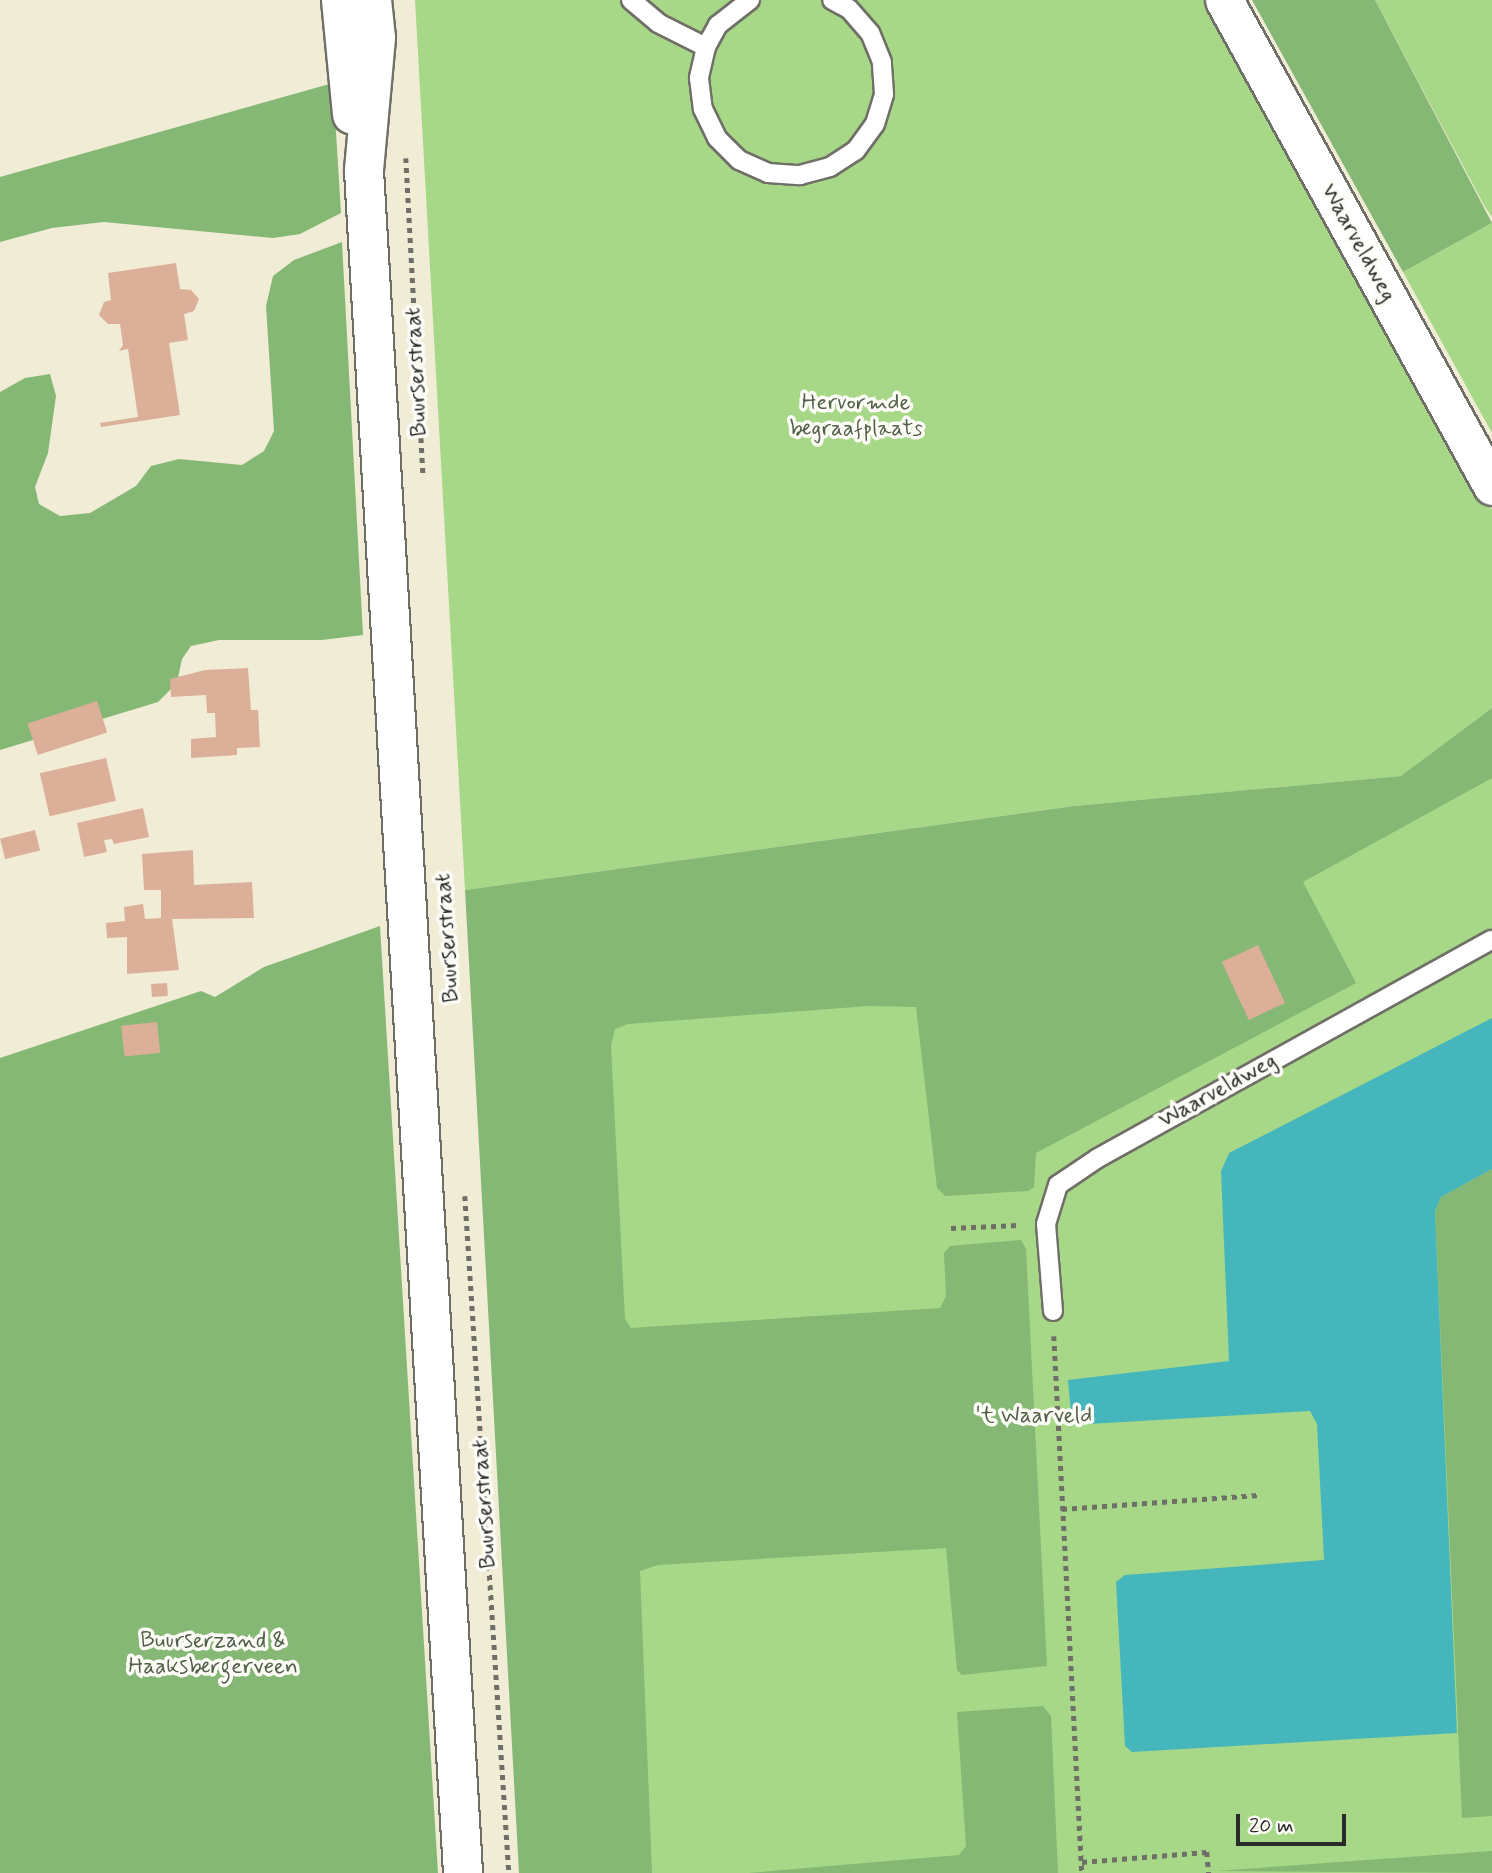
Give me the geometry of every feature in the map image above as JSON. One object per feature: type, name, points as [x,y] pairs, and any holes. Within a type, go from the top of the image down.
[{"type":"main road","name":"Buurserstraat","points":[[341,0],[351,109],[363,171],[463,1873]]},
{"type":"main road","name":"Buurserstraat","points":[[363,171],[376,38],[372,0]]},
{"type":"street","name":"Waarveldweg","points":[[1224,0],[1492,486]]},
{"type":"lane","points":[[632,0],[658,23],[706,47]]},
{"type":"lane","points":[[750,0],[718,25],[706,47],[699,78],[703,109],[716,138],[739,160],[768,173],[800,176],[830,167],[856,149],[869,132],[884,94],[882,62],[870,33],[849,9],[832,0]]},
{"type":"lane","name":"Waarveldweg","points":[[1053,1311],[1046,1224],[1058,1185],[1098,1157],[1492,940]]},
{"type":"path","name":"Buurserstraat","points":[[406,155],[423,476]]},
{"type":"path","name":"Buurserstraat","points":[[464,1184],[509,1873]]},
{"type":"path","points":[[951,1228],[1046,1224]]},
{"type":"path","points":[[1053,1311],[1082,1873]]},
{"type":"path","points":[[1062,1508],[1259,1495]]},
{"type":"path","points":[[1082,1862],[1207,1852],[1209,1873]]},
{"type":"green space","name":"Hervormde begraafplaats","points":[[415,0],[1210,0],[1492,510],[1492,708],[1402,776],[1074,806],[465,890]]},
{"type":"green space","points":[[1252,0],[1375,0],[1492,223],[1403,272]]},
{"type":"green space","points":[[1375,0],[1492,0],[1492,217],[1485,207]]},
{"type":"green space","points":[[333,83],[341,213],[300,234],[273,238],[104,222],[52,228],[0,242],[0,177]]},
{"type":"green space","points":[[1492,223],[1492,433],[1403,272]]},
{"type":"green space","points":[[342,242],[363,635],[322,640],[219,640],[191,646],[182,659],[177,683],[158,702],[0,750],[0,392],[25,378],[50,374],[56,396],[48,453],[35,487],[39,504],[60,516],[90,513],[136,486],[151,466],[179,459],[242,465],[264,451],[274,431],[266,306],[273,276],[294,260]]},
{"type":"green space","points":[[1492,708],[1492,778],[1303,882],[1356,983],[1036,1153],[1034,1187],[1028,1191],[945,1196],[937,1188],[916,1007],[869,1006],[628,1024],[615,1029],[611,1046],[625,1319],[631,1328],[940,1308],[946,1296],[944,1253],[950,1246],[1021,1240],[1026,1249],[1047,1666],[962,1675],[957,1670],[946,1548],[658,1565],[640,1571],[652,1873],[519,1873],[465,890],[1074,806],[1401,776]]},
{"type":"green space","name":"'t Waarveld","points":[[1492,761],[1492,1873],[595,1873],[518,1002]]},
{"type":"green space","name":"Buurserzand & Haaksbergerveen","points":[[380,926],[438,1873],[0,1873],[0,1058],[201,991],[215,997],[264,967]]},
{"type":"green space","points":[[1492,1169],[1492,1816],[1462,1818],[1435,1211],[1441,1197]]},
{"type":"green space","points":[[1043,1706],[1051,1716],[1058,1873],[748,1873],[959,1855],[966,1846],[957,1712]]},
{"type":"green space","points":[[1492,1851],[1492,1873],[1216,1871]]},
{"type":"water","points":[[1492,1018],[1492,1169],[1441,1197],[1435,1211],[1457,1733],[1132,1752],[1125,1746],[1116,1582],[1125,1575],[1324,1560],[1317,1424],[1310,1411],[1072,1425],[1068,1380],[1229,1361],[1221,1171],[1229,1153]]},
{"type":"building","points":[[176,263],[180,289],[191,290],[199,299],[194,311],[184,314],[188,340],[169,343],[180,415],[101,427],[100,423],[138,417],[128,349],[119,351],[123,345],[120,324],[108,324],[99,315],[104,302],[111,300],[108,273]]},
{"type":"building","points":[[248,668],[251,710],[258,710],[260,747],[237,748],[237,755],[191,758],[191,739],[216,737],[215,713],[207,713],[206,695],[171,697],[170,679],[205,670]]},
{"type":"building","points":[[97,701],[107,732],[38,755],[28,724]]},
{"type":"building","points":[[106,758],[116,801],[50,816],[40,773]]},
{"type":"building","points":[[143,808],[149,837],[114,844],[112,839],[104,840],[107,852],[84,857],[77,823]]},
{"type":"building","points":[[35,830],[40,850],[5,859],[0,839]]},
{"type":"building","points":[[193,850],[194,885],[252,882],[254,918],[172,919],[179,970],[127,974],[127,937],[107,938],[106,923],[125,921],[124,907],[143,904],[145,919],[161,918],[161,890],[144,890],[142,854]]},
{"type":"building","points":[[1258,945],[1285,1003],[1249,1020],[1222,962]]},
{"type":"building","points":[[167,983],[168,996],[152,997],[151,984]]},
{"type":"building","points":[[157,1022],[160,1053],[124,1057],[121,1026]]}]
